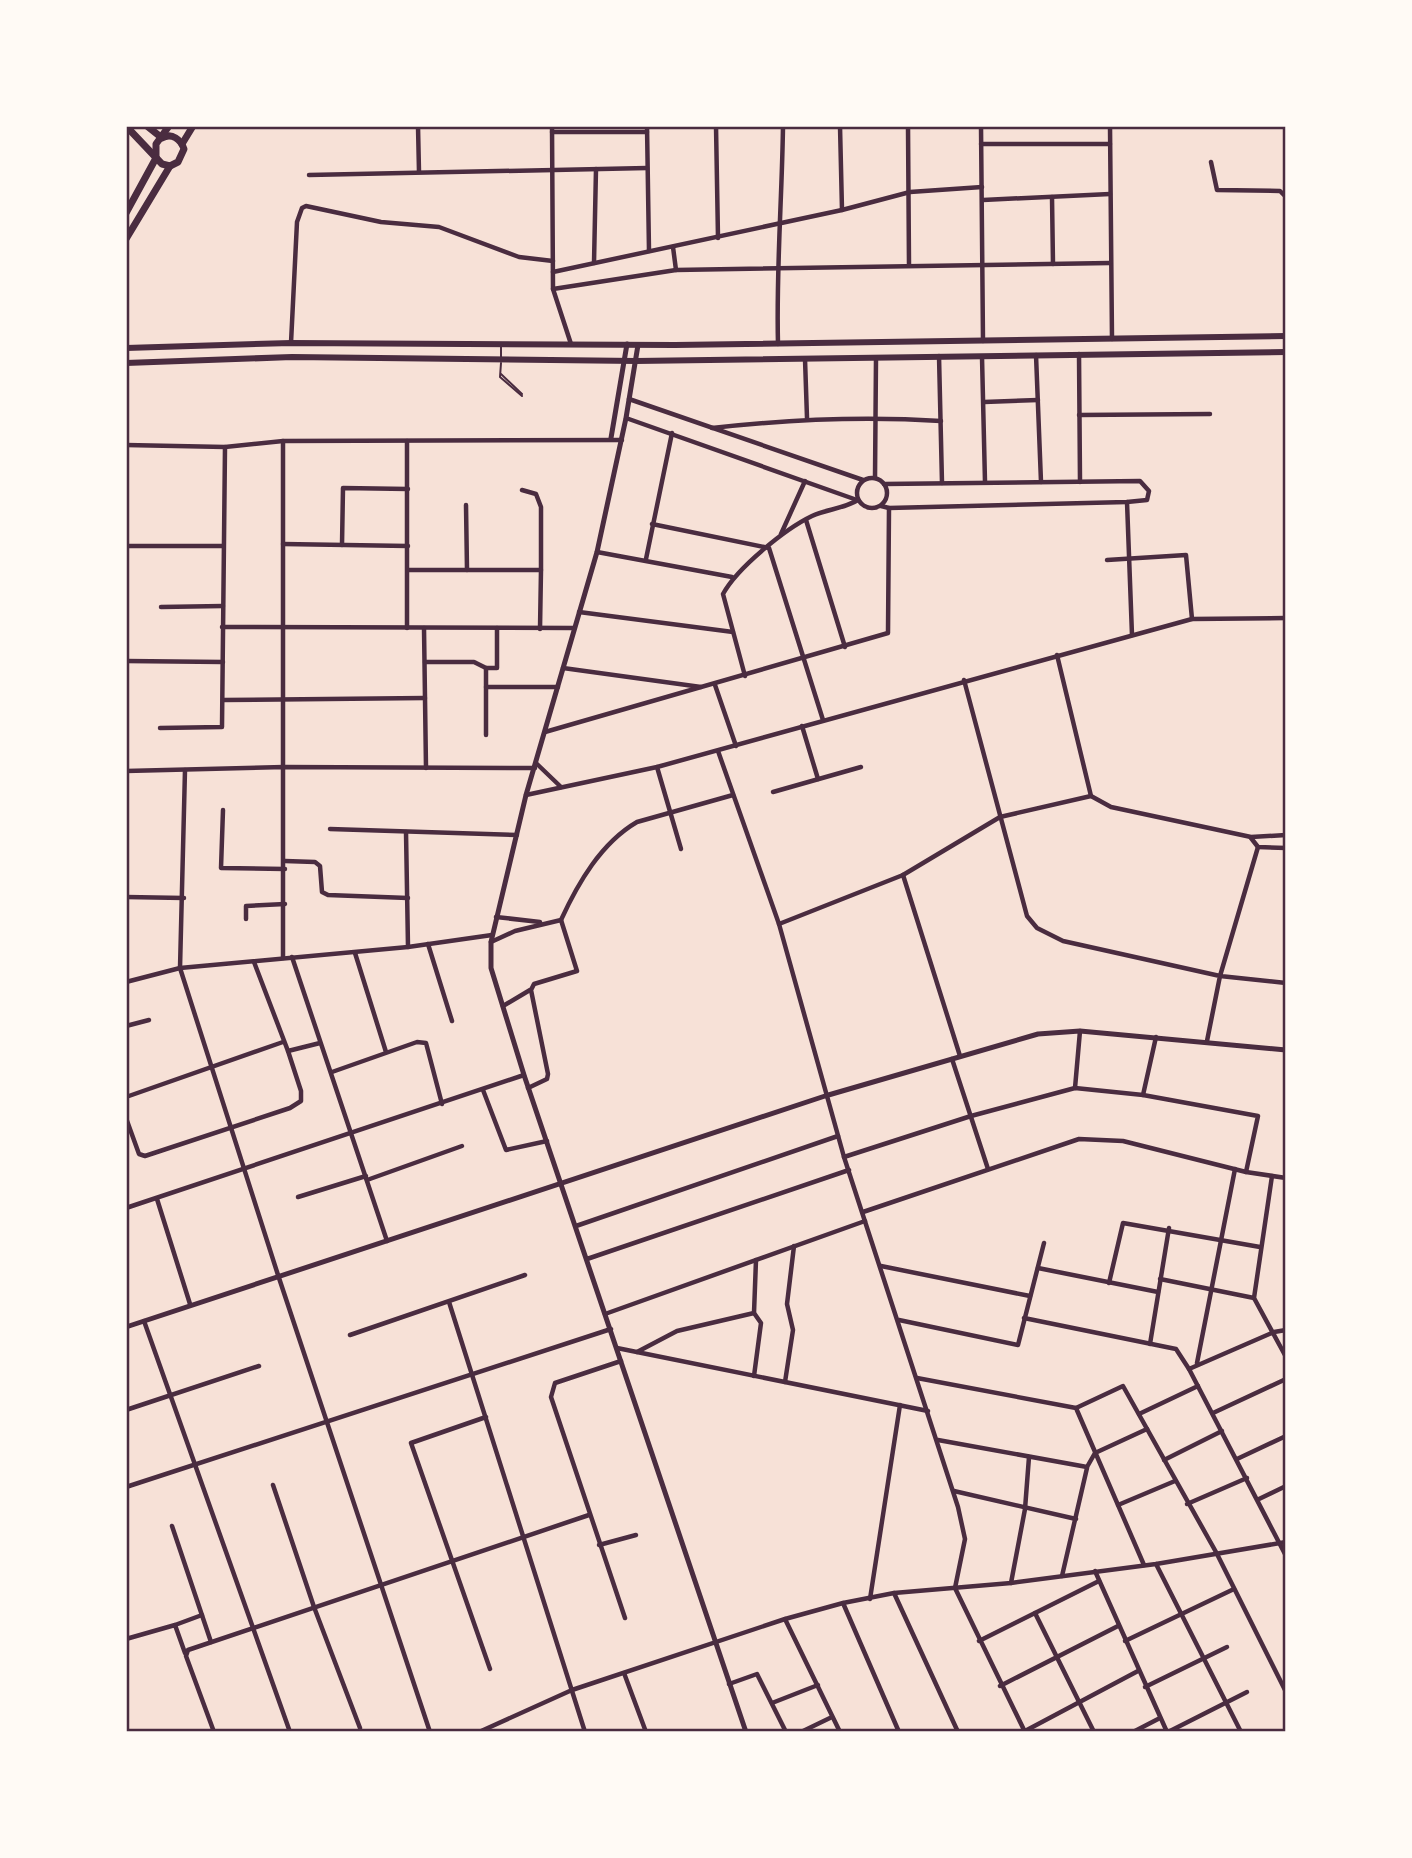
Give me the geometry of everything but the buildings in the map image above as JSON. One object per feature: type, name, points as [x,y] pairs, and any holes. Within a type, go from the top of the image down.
[{"type":"highway","points":[[126,126],[156,158],[170,166]]},
{"type":"highway","points":[[147,126],[162,138]]},
{"type":"highway","points":[[126,213],[156,158],[154,149],[169,126]]},
{"type":"highway","points":[[126,239],[170,166],[181,159],[182,145],[193,126]]},
{"type":"highway","points":[[162,138],[171,136],[182,145]]},
{"type":"main road","points":[[126,348],[291,343],[638,345],[1286,336]]},
{"type":"main road","points":[[126,363],[292,358],[636,361],[1286,352]]},
{"type":"street","points":[[418,126],[419,172]]},
{"type":"street","points":[[716,126],[718,238]]},
{"type":"street","points":[[778,344],[776,268],[782,223],[783,126]]},
{"type":"street","points":[[840,126],[842,210]]},
{"type":"street","points":[[908,126],[909,265]]},
{"type":"street","points":[[981,126],[983,341]]},
{"type":"street","points":[[1110,126],[1112,340]]},
{"type":"street","points":[[571,344],[553,289],[552,129],[647,129],[649,251]]},
{"type":"street","points":[[981,144],[1110,144]]},
{"type":"street","points":[[1211,162],[1217,190],[1280,191],[1286,197]]},
{"type":"street","points":[[309,175],[647,168]]},
{"type":"street","points":[[594,263],[596,169]]},
{"type":"street","points":[[553,272],[718,238],[910,192],[982,187]]},
{"type":"street","points":[[983,200],[1110,194]]},
{"type":"street","points":[[1052,197],[1053,264]]},
{"type":"street","points":[[291,343],[297,222],[302,208],[306,206],[391,224],[439,227],[519,257],[552,261]]},
{"type":"street","points":[[673,247],[676,270]]},
{"type":"street","points":[[553,289],[676,270],[1110,264]]},
{"type":"street","points":[[611,438],[627,344]]},
{"type":"street","points":[[638,345],[622,440],[597,552],[526,795],[491,938],[491,968],[528,1088],[746,1732]]},
{"type":"street","points":[[1079,354],[1080,482]]},
{"type":"street","points":[[1036,355],[1041,482]]},
{"type":"street","points":[[939,356],[942,483]]},
{"type":"street","points":[[982,356],[985,482]]},
{"type":"street","points":[[875,478],[876,357]]},
{"type":"street","points":[[805,358],[807,418]]},
{"type":"street","points":[[626,418],[858,500],[868,509],[881,506],[889,508],[1127,502],[1147,500],[1149,491],[1140,481],[884,484],[875,478],[863,481],[629,399]]},
{"type":"street","points":[[985,402],[1038,400]]},
{"type":"street","points":[[1079,415],[1210,414]]},
{"type":"street","points":[[710,428],[807,418],[875,416],[941,421]]},
{"type":"street","points":[[646,559],[672,433]]},
{"type":"street","points":[[126,445],[225,447],[283,441],[622,440]]},
{"type":"street","points":[[283,441],[283,958]]},
{"type":"street","points":[[407,441],[407,628]]},
{"type":"street","points":[[160,728],[222,727],[225,447]]},
{"type":"street","points":[[780,536],[805,481]]},
{"type":"street","points":[[858,500],[856,491],[863,481]]},
{"type":"street","points":[[881,506],[886,498],[884,484]]},
{"type":"street","points":[[342,545],[343,488],[408,489]]},
{"type":"street","points":[[522,490],[536,494],[541,507],[540,629]]},
{"type":"street","points":[[745,676],[723,594],[732,577],[780,536],[806,520],[845,508],[858,500]]},
{"type":"street","points":[[1127,502],[1132,635]]},
{"type":"street","points":[[466,505],[467,570]]},
{"type":"street","points":[[545,732],[888,634],[889,508]]},
{"type":"street","points":[[806,520],[845,647]]},
{"type":"street","points":[[652,524],[769,548]]},
{"type":"street","points":[[282,544],[408,545]]},
{"type":"street","points":[[126,546],[223,546]]},
{"type":"street","points":[[769,548],[823,720]]},
{"type":"street","points":[[597,552],[732,577]]},
{"type":"street","points":[[1107,560],[1186,555],[1192,619]]},
{"type":"street","points":[[408,570],[541,570]]},
{"type":"street","points":[[161,607],[223,606]]},
{"type":"street","points":[[579,612],[733,632]]},
{"type":"street","points":[[526,795],[718,751],[964,680],[1192,619],[1286,618]]},
{"type":"street","points":[[222,628],[574,628]]},
{"type":"street","points":[[424,628],[426,768]]},
{"type":"street","points":[[425,662],[474,662],[486,668],[497,667],[497,628]]},
{"type":"street","points":[[1057,655],[1091,796]]},
{"type":"street","points":[[126,661],[223,662]]},
{"type":"street","points":[[563,667],[705,687]]},
{"type":"street","points":[[486,668],[486,735]]},
{"type":"street","points":[[964,680],[1027,916],[1037,928],[1063,941],[1220,976],[1286,983]]},
{"type":"street","points":[[715,685],[736,746]]},
{"type":"street","points":[[486,687],[558,687]]},
{"type":"street","points":[[222,700],[425,698]]},
{"type":"street","points":[[802,726],[818,779]]},
{"type":"street","points":[[718,751],[779,924],[825,1097],[953,1490],[965,1539],[955,1588],[979,1641],[1025,1732],[1138,1671]]},
{"type":"street","points":[[126,771],[536,766],[561,787]]},
{"type":"street","points":[[773,792],[861,766]]},
{"type":"street","points":[[657,767],[681,849]]},
{"type":"street","points":[[184,770],[184,898],[180,968],[233,1126],[244,1170],[278,1275],[430,1732]]},
{"type":"street","points":[[503,1006],[531,990],[534,984],[577,971],[561,920],[576,887],[611,842],[637,822],[733,795]]},
{"type":"street","points":[[779,924],[903,875],[1000,817],[1091,796],[1111,807],[1251,837],[1286,835]]},
{"type":"street","points":[[223,810],[221,868],[285,869]]},
{"type":"street","points":[[330,829],[517,835]]},
{"type":"street","points":[[406,832],[408,947]]},
{"type":"street","points":[[1251,837],[1258,847]]},
{"type":"street","points":[[1207,1041],[1220,976],[1258,847]]},
{"type":"street","points":[[1258,847],[1286,848]]},
{"type":"street","points":[[285,861],[315,862],[320,866],[321,892],[328,895],[408,898]]},
{"type":"street","points":[[903,875],[960,1056]]},
{"type":"street","points":[[126,897],[184,898]]},
{"type":"street","points":[[246,919],[246,906],[285,904]]},
{"type":"street","points":[[496,916],[545,923]]},
{"type":"street","points":[[126,982],[180,968],[491,938],[561,920]]},
{"type":"street","points":[[428,944],[452,1021]]},
{"type":"street","points":[[355,953],[386,1052]]},
{"type":"street","points":[[292,957],[387,1241]]},
{"type":"street","points":[[126,1118],[139,1154],[145,1156],[290,1108],[301,1101],[301,1091],[288,1051],[254,962]]},
{"type":"street","points":[[528,1088],[547,1079],[548,1074],[531,990]]},
{"type":"street","points":[[126,1026],[149,1020]]},
{"type":"street","points":[[1075,1088],[1080,1031]]},
{"type":"street","points":[[126,1327],[825,1097],[1038,1034],[1080,1031],[1286,1050]]},
{"type":"street","points":[[1143,1095],[1156,1036]]},
{"type":"street","points":[[126,1090],[127,1097],[283,1042]]},
{"type":"street","points":[[332,1072],[417,1042],[426,1043],[442,1104]]},
{"type":"street","points":[[288,1051],[320,1043]]},
{"type":"street","points":[[952,1059],[988,1169]]},
{"type":"street","points":[[126,1208],[524,1075]]},
{"type":"street","points":[[844,1157],[971,1115],[1075,1088],[1143,1095],[1258,1116],[1246,1172]]},
{"type":"street","points":[[483,1090],[506,1150],[547,1141]]},
{"type":"street","points":[[576,1226],[838,1136]]},
{"type":"street","points":[[863,1212],[1079,1139],[1123,1141],[1246,1172],[1286,1178]]},
{"type":"street","points":[[298,1196],[366,1178],[462,1146]]},
{"type":"street","points":[[1197,1363],[1235,1168]]},
{"type":"street","points":[[587,1259],[849,1170]]},
{"type":"street","points":[[1272,1176],[1254,1298],[1286,1357]]},
{"type":"street","points":[[157,1199],[190,1304]]},
{"type":"street","points":[[606,1314],[865,1221]]},
{"type":"street","points":[[1110,1283],[1123,1223],[1169,1228],[1260,1247]]},
{"type":"street","points":[[1150,1344],[1169,1228]]},
{"type":"street","points":[[898,1320],[1018,1345],[1044,1243]]},
{"type":"street","points":[[785,1382],[793,1331],[787,1304],[794,1246]]},
{"type":"street","points":[[754,1376],[761,1323],[754,1313],[756,1260]]},
{"type":"street","points":[[880,1265],[1030,1296]]},
{"type":"street","points":[[1038,1268],[1158,1293]]},
{"type":"street","points":[[350,1335],[525,1275]]},
{"type":"street","points":[[1160,1279],[1254,1298]]},
{"type":"street","points":[[449,1302],[585,1732]]},
{"type":"street","points":[[637,1352],[677,1331],[754,1313]]},
{"type":"street","points":[[1024,1318],[1176,1349],[1283,1543],[1286,1556]]},
{"type":"street","points":[[144,1321],[290,1732]]},
{"type":"street","points":[[126,1487],[611,1329]]},
{"type":"street","points":[[1189,1369],[1197,1363],[1286,1329]]},
{"type":"street","points":[[617,1348],[929,1411]]},
{"type":"street","points":[[622,1361],[555,1382],[551,1397],[625,1618]]},
{"type":"street","points":[[126,1410],[259,1366]]},
{"type":"street","points":[[917,1378],[1076,1408],[1123,1386],[1216,1552],[1286,1692]]},
{"type":"street","points":[[1213,1413],[1286,1379]]},
{"type":"street","points":[[1139,1414],[1198,1386]]},
{"type":"street","points":[[870,1599],[900,1405]]},
{"type":"street","points":[[1076,1408],[1144,1565]]},
{"type":"street","points":[[486,1418],[411,1443],[490,1670]]},
{"type":"street","points":[[1062,1576],[1087,1467],[1095,1453],[1147,1429]]},
{"type":"street","points":[[1164,1460],[1222,1431]]},
{"type":"street","points":[[1237,1459],[1286,1436]]},
{"type":"street","points":[[938,1440],[1087,1467]]},
{"type":"street","points":[[1011,1583],[1025,1509],[1029,1457]]},
{"type":"street","points":[[1188,1504],[1247,1478]]},
{"type":"street","points":[[1118,1505],[1175,1481]]},
{"type":"street","points":[[273,1485],[314,1607],[360,1728]]},
{"type":"street","points":[[1259,1499],[1286,1486]]},
{"type":"street","points":[[953,1490],[1076,1519]]},
{"type":"street","points":[[185,1653],[589,1515]]},
{"type":"street","points":[[172,1526],[211,1642]]},
{"type":"street","points":[[599,1545],[636,1535]]},
{"type":"street","points":[[479,1732],[572,1690],[785,1619],[843,1603],[894,1594],[1011,1583],[1156,1564],[1283,1543]]},
{"type":"street","points":[[1156,1564],[1241,1732]]},
{"type":"street","points":[[1096,1572],[1145,1687],[1168,1732],[1247,1692]]},
{"type":"street","points":[[979,1641],[1099,1581]]},
{"type":"street","points":[[1125,1641],[1234,1589]]},
{"type":"street","points":[[894,1594],[958,1732]]},
{"type":"street","points":[[843,1603],[899,1732]]},
{"type":"street","points":[[1035,1613],[1094,1732]]},
{"type":"street","points":[[126,1639],[202,1615]]},
{"type":"street","points":[[785,1619],[840,1732]]},
{"type":"street","points":[[175,1625],[214,1732]]},
{"type":"street","points":[[1000,1686],[1118,1626]]},
{"type":"street","points":[[1145,1687],[1227,1647]]},
{"type":"street","points":[[624,1673],[646,1732]]},
{"type":"street","points":[[729,1684],[757,1674],[786,1732]]},
{"type":"street","points":[[772,1703],[818,1685]]},
{"type":"street","points":[[800,1732],[832,1717]]},
{"type":"street","points":[[1133,1732],[1160,1717]]},
{"type":"lane","points":[[500,375],[501,344]]},
{"type":"lane","points":[[487,360],[496,363],[500,375],[522,395]]}]
